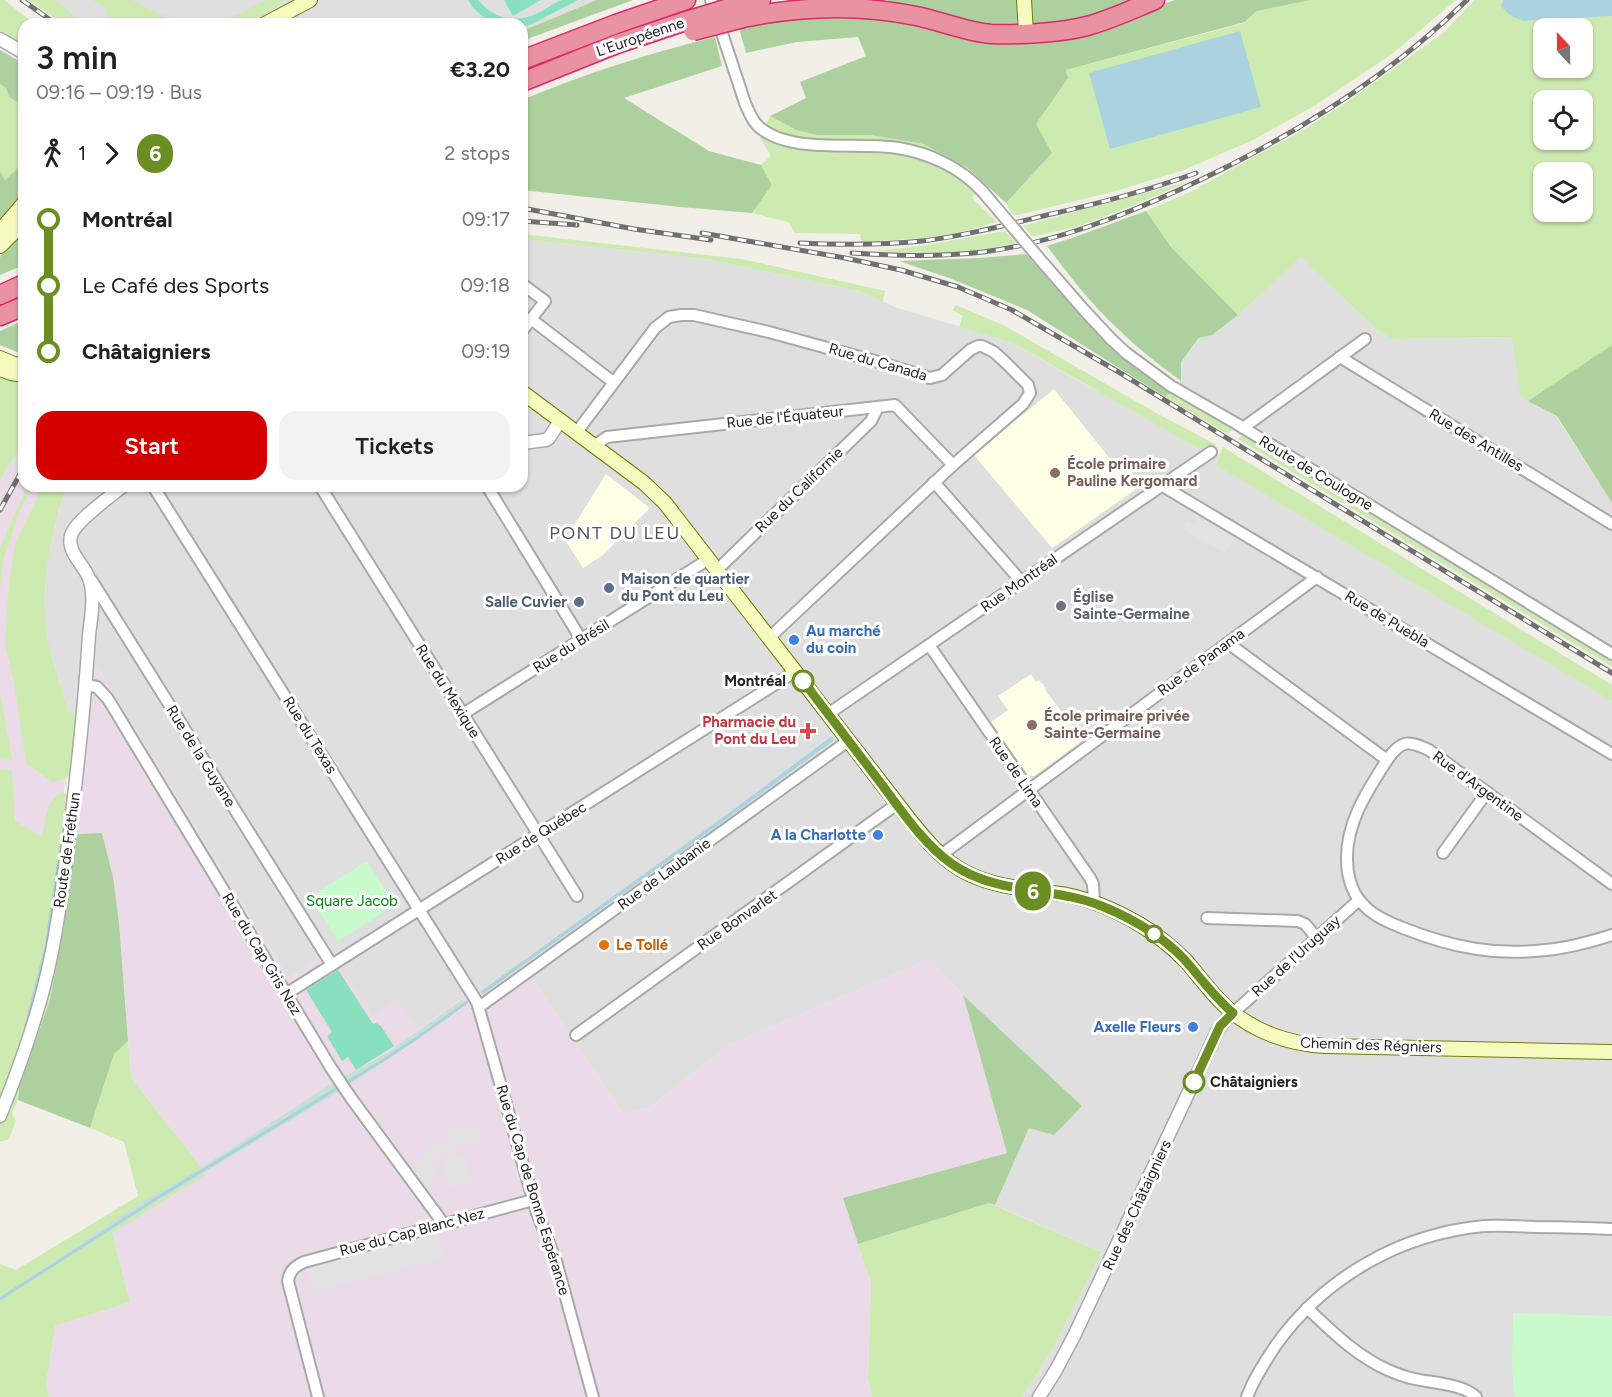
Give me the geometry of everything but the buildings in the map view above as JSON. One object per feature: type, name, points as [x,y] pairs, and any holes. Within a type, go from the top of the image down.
[{"type":"highway","points":[[588,34],[624,16],[665,0]]},
{"type":"highway","name":"L'Européenne","points":[[528,58],[686,0]]},
{"type":"highway","points":[[741,12],[760,0]]},
{"type":"highway","points":[[741,12],[804,8],[858,8],[916,16],[984,33],[1026,33],[1084,27],[1155,0]]},
{"type":"highway","name":"L'Européenne","points":[[528,80],[596,52],[660,40],[691,26],[741,12]]},
{"type":"highway","points":[[0,295],[18,287]]},
{"type":"highway","points":[[0,316],[18,308]]},
{"type":"main road","points":[[280,15],[301,0]]},
{"type":"main road","points":[[275,18],[310,0]]},
{"type":"main road","points":[[1024,0],[1026,33]]},
{"type":"main road","points":[[0,231],[18,210]]},
{"type":"main road","points":[[0,246],[18,228]]},
{"type":"main road","points":[[0,358],[18,364]]},
{"type":"main road","points":[[0,369],[18,374]]},
{"type":"main road","name":"Chemin des Régniers","points":[[528,397],[659,496],[671,509],[922,836],[941,855],[967,873],[999,885],[1065,895],[1094,903],[1129,919],[1163,941],[1179,955],[1233,1013],[1272,1035],[1295,1042],[1314,1046],[1612,1052]]},
{"type":"street","name":"Route de Coulogne","points":[[711,2],[745,104],[753,120],[765,132],[795,143],[887,146],[926,155],[949,166],[983,192],[1096,324],[1126,353],[1171,386],[1612,654]]},
{"type":"street","points":[[0,39],[18,50]]},
{"type":"street","points":[[528,289],[544,301],[528,323]]},
{"type":"street","name":"Rue du Canada","points":[[576,433],[659,324],[681,315],[694,315],[769,332],[930,378],[942,375],[970,350],[982,346],[994,352],[1028,385],[1030,393],[1023,405],[934,482],[770,637]]},
{"type":"street","points":[[531,319],[613,382]]},
{"type":"street","points":[[1243,428],[1365,339]]},
{"type":"street","name":"Rue des Antilles","points":[[1340,357],[1612,524]]},
{"type":"street","name":"Rue de l'Équateur","points":[[594,446],[607,437],[895,405],[953,465]]},
{"type":"street","name":"Rue du Californie","points":[[713,564],[866,426],[878,407]]},
{"type":"street","points":[[528,442],[546,440],[560,421]]},
{"type":"street","name":"Rue Montréal","points":[[828,714],[1211,452]]},
{"type":"street","points":[[934,482],[1021,581]]},
{"type":"street","name":"Rue de Puebla","points":[[1161,485],[1612,754]]},
{"type":"street","name":"Rue de la Guyane","points":[[116,492],[76,526],[70,536],[70,546],[332,965]]},
{"type":"street","name":"Rue du Texas","points":[[157,492],[467,985]]},
{"type":"street","name":"Rue du Mexique","points":[[324,492],[576,896]]},
{"type":"street","points":[[491,492],[581,639]]},
{"type":"street","name":"Rue du Brésil","points":[[463,714],[581,639],[713,564]]},
{"type":"street","name":"Route de Fréthun","points":[[0,1116],[33,1026],[53,945],[79,758],[86,685],[92,602],[88,575]]},
{"type":"street","name":"Rue de Panama","points":[[941,855],[1317,577]]},
{"type":"street","points":[[1228,643],[1387,760],[1364,797],[1356,816],[1349,839],[1347,860],[1351,884],[1359,900],[1374,914],[1439,942],[1465,948],[1507,952],[1574,946],[1612,935]]},
{"type":"street","name":"Rue de Lima","points":[[929,645],[1090,878],[1093,884],[1094,903]]},
{"type":"street","name":"Rue de Québec","points":[[286,994],[796,671]]},
{"type":"street","name":"Rue du Cap Gris Nez","points":[[86,685],[101,690],[108,699],[331,1068],[442,1223]]},
{"type":"street","name":"Rue de Laubanie","points":[[479,1007],[848,741]]},
{"type":"street","name":"Rue d'Argentine","points":[[1387,760],[1397,747],[1407,743],[1418,745],[1435,754],[1612,884]]},
{"type":"street","points":[[1443,853],[1487,792]]},
{"type":"street","name":"Rue Bonvarlet","points":[[576,1035],[897,804]]},
{"type":"street","name":"Rue de l'Uruguay","points":[[1233,1013],[1359,900]]},
{"type":"street","points":[[1207,918],[1298,921],[1305,924],[1317,938]]},
{"type":"street","name":"Rue du Cap de Bonne Espérance","points":[[467,985],[479,1007],[533,1200],[556,1261],[593,1397]]},
{"type":"street","name":"Rue des Châtaigniers","points":[[1039,1397],[1074,1336],[1220,1026],[1233,1013]]},
{"type":"street","name":"Rue du Cap Blanc Nez","points":[[318,1397],[289,1285],[292,1269],[303,1262],[533,1200]]},
{"type":"street","points":[[1247,1397],[1272,1351],[1308,1308],[1333,1284],[1363,1265],[1397,1248],[1430,1237],[1467,1229],[1497,1226],[1612,1229]]},
{"type":"street","points":[[1308,1308],[1341,1340],[1380,1366],[1396,1374],[1466,1390],[1476,1397]]},
{"type":"shaded area","points":[[46,0],[597,0],[528,29],[528,18],[74,18]]},
{"type":"shaded area","points":[[528,240],[700,258],[859,291],[895,307],[1013,343],[1082,383],[1204,445],[1612,693],[1612,1397],[1022,1397],[1052,1350],[1102,1252],[995,1205],[1029,1128],[1082,1106],[963,995],[930,959],[729,1045],[649,1108],[623,1113],[534,981],[463,998],[417,1030],[372,1016],[330,951],[288,978],[94,662],[79,717],[68,711],[48,643],[44,614],[47,558],[64,492],[528,492]]},
{"type":"shaded area","points":[[1301,256],[1375,328],[1391,339],[1513,337],[1520,396],[1556,416],[1612,503],[1612,662],[1172,392],[1180,381],[1181,362],[1200,338],[1212,335],[1238,315]]},
{"type":"shaded area","name":"École primaire Pauline Kergomard","points":[[1054,389],[1135,490],[1052,548],[974,455]]},
{"type":"shaded area","points":[[18,453],[18,492],[64,492],[47,558],[44,614],[48,643],[68,711],[78,717],[81,663],[94,662],[288,978],[330,950],[372,1016],[399,999],[417,1030],[463,998],[534,981],[623,1113],[649,1108],[729,1045],[930,959],[963,995],[1007,1153],[843,1198],[871,1282],[868,1378],[872,1397],[49,1397],[46,1385],[55,1325],[130,1302],[112,1233],[198,1163],[131,1078],[119,922],[113,877],[102,833],[64,834],[77,728],[37,920],[0,1039],[0,481]]},
{"type":"shaded area","points":[[606,474],[650,508],[603,555],[583,568],[565,540]]},
{"type":"shaded area","points":[[1197,517],[1234,539],[1225,553],[1182,529],[1187,520],[1193,523]]},
{"type":"shaded area","name":"École primaire privée Sainte-Germaine","points":[[1031,674],[1036,682],[1039,680],[1046,688],[1045,690],[1083,740],[1034,776],[1028,775],[991,722],[1008,710],[998,696]]},
{"type":"shaded area","points":[[462,1000],[467,1002],[414,1042],[339,1091],[0,1300],[0,1296],[140,1203],[209,1163],[334,1082],[386,1054]]},
{"type":"shaded area","points":[[461,1128],[483,1131],[479,1145],[469,1142],[452,1147],[455,1156],[464,1155],[471,1183],[448,1187],[441,1161],[448,1159],[446,1150],[431,1162],[440,1170],[425,1190],[410,1169],[428,1148],[436,1142],[441,1146],[450,1142],[448,1132]]},
{"type":"shaded area","points":[[437,1233],[444,1258],[314,1292],[308,1268]]},
{"type":"green space","points":[[0,0],[4,0],[27,18],[18,18],[18,40],[0,30]]},
{"type":"green space","points":[[28,0],[55,0],[77,18],[54,18]]},
{"type":"green space","points":[[92,0],[132,0],[167,18],[106,18],[108,9]]},
{"type":"green space","points":[[266,0],[286,0],[258,18],[230,18]]},
{"type":"green space","points":[[468,0],[478,0],[492,12],[508,18],[486,18]]},
{"type":"green space","points":[[504,0],[541,0],[513,16]]},
{"type":"green space","points":[[563,0],[578,0],[528,25],[528,18],[524,18]]},
{"type":"green space","points":[[597,0],[633,0],[528,39],[528,29]]},
{"type":"green space","points":[[888,0],[1162,0],[1163,4],[1175,0],[1311,0],[1257,11],[1245,22],[1066,70],[1068,78],[1036,124],[1052,153],[1006,203],[968,168],[923,144],[870,135],[816,135],[796,130],[770,116],[806,98],[800,82],[866,56],[858,37],[797,42],[746,53],[739,28],[781,19],[823,14],[890,19]]},
{"type":"green space","points":[[1311,0],[1456,0],[1392,54],[1316,105],[1253,140],[1181,171],[1112,192],[1013,216],[1006,203],[1052,153],[1035,124],[1068,78],[1066,70],[1245,23],[1257,11]]},
{"type":"green space","points":[[1475,0],[1503,0],[1501,6],[1523,21],[1533,20],[1533,78],[1593,78],[1593,18],[1576,18],[1612,16],[1612,345],[1528,401],[1520,396],[1512,337],[1391,339],[1375,328],[1301,257],[1238,315],[1172,248],[1146,211],[1190,192],[1305,129],[1350,100],[1443,33]]},
{"type":"green space","points":[[715,37],[722,66],[624,98],[709,151],[761,165],[772,185],[752,213],[528,191],[528,98],[569,81]]},
{"type":"green space","points":[[0,50],[18,60],[18,102],[9,97],[6,88],[0,84]]},
{"type":"green space","points":[[0,84],[6,88],[9,97],[18,102],[18,168],[5,180],[0,171]]},
{"type":"green space","points":[[770,116],[796,130],[816,135],[870,135],[923,144],[968,168],[990,188],[971,197],[997,222],[939,236],[861,242],[860,234],[795,233],[788,222],[752,213],[772,185],[761,165],[771,156],[760,138]]},
{"type":"green space","points":[[18,168],[18,202],[0,221],[0,171],[5,180]]},
{"type":"green space","points":[[1190,181],[1080,226],[1031,237],[1022,226]]},
{"type":"green space","points":[[1146,211],[1172,248],[1238,315],[1212,335],[1199,338],[1181,362],[1181,381],[1106,318],[1047,246]]},
{"type":"green space","points":[[18,231],[18,268],[0,275],[0,257]]},
{"type":"green space","points":[[1005,231],[1016,243],[981,250],[927,253],[874,251],[921,246]]},
{"type":"green space","points":[[528,235],[742,259],[885,291],[883,302],[859,291],[700,258],[528,240]]},
{"type":"green space","points":[[1026,254],[1104,339],[1172,392],[1165,397],[1027,310],[949,278],[899,261]]},
{"type":"green space","points":[[956,305],[1005,326],[1158,414],[1217,445],[1198,448],[1013,343],[959,327],[963,316],[952,310]]},
{"type":"green space","points":[[18,323],[18,352],[0,345],[0,331]]},
{"type":"green space","points":[[1612,345],[1612,503],[1557,416],[1528,401]]},
{"type":"green space","points":[[0,375],[18,383],[18,453],[0,481]]},
{"type":"green space","points":[[1172,392],[1233,429],[1228,434],[1165,397]]},
{"type":"green space","points":[[1243,435],[1612,659],[1612,667],[1238,439]]},
{"type":"green space","points":[[1223,447],[1612,685],[1612,701],[1216,465]]},
{"type":"green space","points":[[25,492],[29,492],[18,515],[3,561],[0,591],[0,548]]},
{"type":"green space","points":[[40,492],[64,492],[47,564],[44,605],[49,645],[68,711],[79,717],[72,773],[62,780],[52,782],[26,763],[14,683],[5,643],[9,582],[15,544]]},
{"type":"green space","points":[[0,691],[12,760],[0,758]]},
{"type":"green space","points":[[0,769],[12,771],[15,821],[42,837],[50,805],[57,795],[63,792],[69,796],[65,834],[76,834],[64,925],[50,1000],[19,1088],[18,1100],[12,1113],[16,1121],[9,1139],[0,1142]]},
{"type":"green space","points":[[102,833],[113,877],[119,922],[128,1041],[114,1054],[90,1128],[18,1100],[19,1088],[50,1000],[64,925],[76,834]]},
{"type":"green space","name":"Square Jacob","points":[[367,861],[395,905],[338,941],[310,897]]},
{"type":"green space","points":[[338,970],[373,1024],[381,1026],[394,1046],[356,1070],[348,1057],[342,1061],[327,1036],[332,1032],[306,990]]},
{"type":"green space","points":[[963,995],[1082,1106],[1054,1135],[1029,1128],[995,1205],[989,1203],[858,1244],[843,1198],[1007,1153]]},
{"type":"green space","points":[[128,1041],[131,1078],[205,1175],[112,1233],[130,1302],[55,1326],[46,1385],[49,1397],[0,1397],[0,1264],[16,1270],[138,1196],[124,1142],[90,1128],[114,1054]]},
{"type":"green space","points":[[989,1203],[1102,1252],[1052,1350],[1022,1397],[872,1397],[868,1378],[871,1282],[858,1244]]},
{"type":"green space","points":[[1513,1313],[1612,1316],[1612,1397],[1515,1397],[1512,1366]]},
{"type":"water","points":[[1503,0],[1612,0],[1612,16],[1533,18],[1533,20],[1523,21],[1511,15],[1501,6]]},
{"type":"water","points":[[1240,31],[1261,107],[1110,149],[1089,73]]},
{"type":"water","points":[[832,736],[834,740],[724,821],[483,994],[480,992],[722,818]]},
{"type":"pier","points":[[999,198],[1051,259],[1035,264],[982,202]]},
{"type":"waterway","points":[[24,1034],[46,947],[62,839]]},
{"type":"waterway","points":[[0,1299],[154,1200],[382,1061],[467,1002]]},
{"type":"waterway","points":[[0,1099],[3,1091]]},
{"type":"railway","points":[[22,0],[48,18]]},
{"type":"railway","points":[[852,253],[950,255],[983,252],[1059,236],[1133,210],[1220,170],[1333,106],[1403,57],[1467,0]]},
{"type":"railway","points":[[800,243],[891,243],[953,236],[1103,202],[1196,173]]},
{"type":"railway","points":[[528,209],[634,229],[711,240]]},
{"type":"railway","points":[[528,221],[577,225]]},
{"type":"railway","points":[[702,233],[901,270],[958,287],[1012,310],[1117,371],[1612,673]]},
{"type":"railway","points":[[0,510],[18,478]]},
{"type":"bus line","name":"6","points":[[803,681],[909,819],[929,843],[950,862],[967,873],[999,885],[1078,898],[1105,907],[1147,929],[1179,955],[1233,1013],[1220,1026],[1194,1082]]},
{"type":"place","name":"École primaire Pauline Kergomard","points":[[1055,473]]},
{"type":"place","name":"Maison de quartier du Pont du Leu","points":[[609,588]]},
{"type":"place","name":"Salle Cuvier","points":[[579,602]]},
{"type":"place","name":"Église Sainte-Germaine","points":[[1061,606]]},
{"type":"place","name":"Au marché du coin","points":[[794,640]]},
{"type":"place","name":"Montréal","points":[[803,681]]},
{"type":"place","name":"École primaire privée Sainte-Germaine","points":[[1032,725]]},
{"type":"place","name":"Pharmacie du Pont du Leu","points":[[808,731]]},
{"type":"place","name":"A la Charlotte","points":[[878,835]]},
{"type":"place","name":"Le Tollé","points":[[604,945]]},
{"type":"place","name":"Axelle Fleurs","points":[[1193,1027]]},
{"type":"place","name":"Châtaigniers","points":[[1194,1082]]},
{"type":"district","name":"PONT DU LEU","points":[[615,533]]}]
